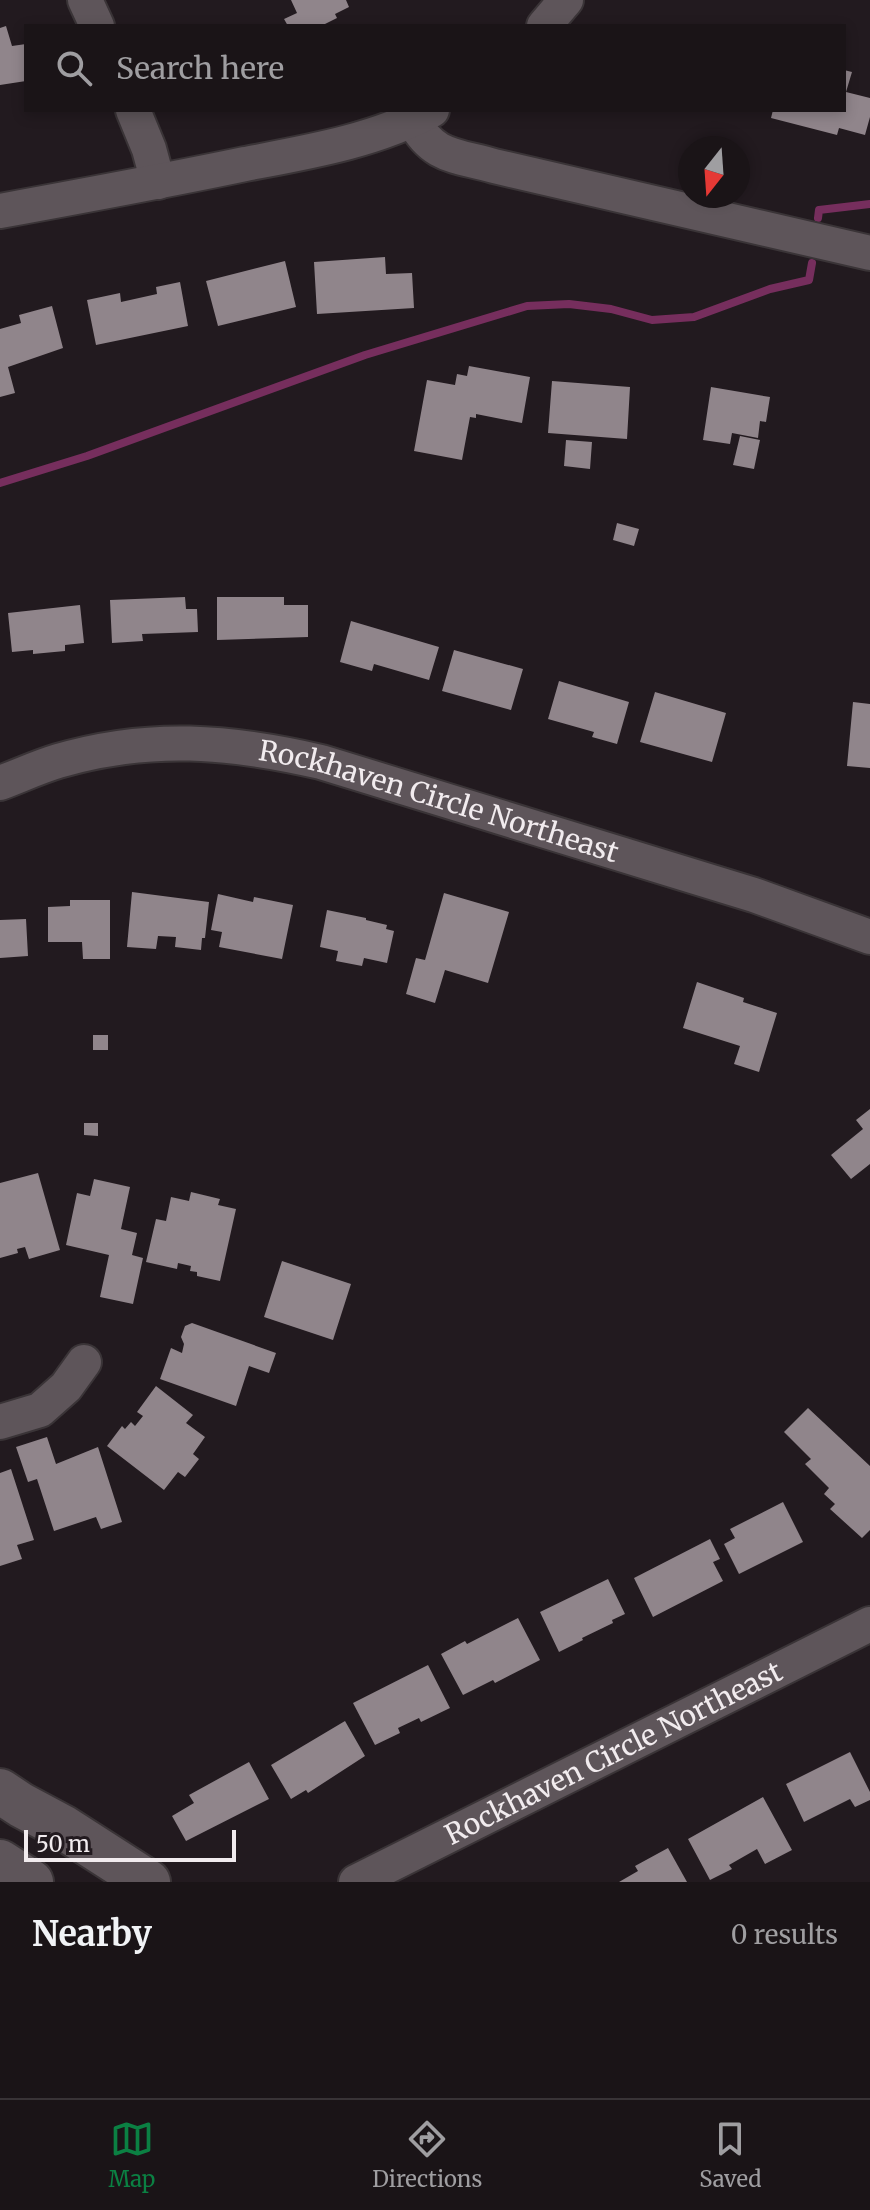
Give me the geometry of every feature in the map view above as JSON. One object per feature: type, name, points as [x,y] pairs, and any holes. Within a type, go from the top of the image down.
[{"type":"main road","points":[[0,1791],[148,1882]]},
{"type":"main road","points":[[0,1862],[31,1882]]},
{"type":"street","points":[[85,0],[96,24]]},
{"type":"street","points":[[546,24],[566,0]]},
{"type":"street","points":[[134,112],[158,182]]},
{"type":"street","points":[[0,211],[313,149],[373,135],[422,115],[423,139],[446,153],[870,253]]},
{"type":"street","name":"Rockhaven Circle Northeast","points":[[0,783],[58,761],[131,745],[190,742],[265,749],[321,762],[754,895],[870,937]]},
{"type":"street","points":[[0,1422],[40,1410],[66,1387],[84,1362]]},
{"type":"street","name":"Rockhaven Circle Northeast","points":[[356,1882],[870,1624]]},
{"type":"building","points":[[291,0],[346,0],[349,7],[325,24],[287,24],[284,19],[297,13]]},
{"type":"building","points":[[6,26],[12,46],[24,44],[24,81],[0,85],[0,28]]},
{"type":"building","points":[[846,70],[852,72],[846,92]]},
{"type":"building","points":[[846,92],[870,98],[870,117],[865,135],[839,128],[837,135],[771,118],[772,112],[846,112]]},
{"type":"building","points":[[385,257],[386,274],[412,273],[414,308],[317,314],[314,262]]},
{"type":"building","points":[[285,261],[296,307],[218,326],[206,281]]},
{"type":"building","points":[[180,282],[188,326],[96,345],[87,300],[120,293],[121,302],[157,294],[156,287]]},
{"type":"building","points":[[52,306],[63,348],[8,367],[15,393],[0,397],[0,329],[21,323],[19,315]]},
{"type":"building","points":[[469,366],[530,377],[522,423],[476,414],[476,418],[470,417],[462,460],[414,451],[427,380],[455,385],[457,374],[467,376]]},
{"type":"building","points":[[552,381],[630,387],[627,439],[548,433]]},
{"type":"building","points":[[711,387],[770,397],[766,422],[760,421],[758,438],[732,433],[730,444],[703,440]]},
{"type":"building","points":[[740,436],[760,440],[754,469],[733,465]]},
{"type":"building","points":[[566,440],[592,442],[590,469],[564,466]]},
{"type":"building","points":[[617,523],[639,529],[634,546],[613,540]]},
{"type":"building","points":[[185,597],[186,609],[197,609],[198,632],[142,634],[143,641],[112,643],[110,600]]},
{"type":"building","points":[[217,597],[284,597],[284,605],[308,605],[308,637],[217,640]]},
{"type":"building","points":[[80,605],[84,643],[65,645],[65,651],[12,652],[8,613]]},
{"type":"building","points":[[351,621],[439,647],[429,680],[374,664],[372,671],[340,662]]},
{"type":"building","points":[[454,650],[523,669],[511,710],[442,691]]},
{"type":"building","points":[[559,681],[629,702],[617,744],[592,737],[594,732],[548,719]]},
{"type":"building","points":[[655,692],[726,713],[712,762],[640,742]]},
{"type":"building","points":[[853,702],[870,704],[870,768],[847,766]]},
{"type":"building","points":[[132,892],[209,902],[201,950],[175,947],[176,937],[158,936],[156,949],[127,947]]},
{"type":"building","points":[[444,893],[509,912],[488,983],[445,970],[435,1003],[406,994],[416,958],[425,960]]},
{"type":"building","points":[[218,894],[253,902],[254,897],[293,905],[282,959],[219,947],[222,932],[211,930]]},
{"type":"building","points":[[70,900],[110,900],[110,959],[83,959],[82,942],[48,942],[48,907],[70,906]]},
{"type":"building","points":[[327,910],[366,918],[387,925],[386,929],[394,931],[387,963],[364,958],[362,966],[336,961],[338,951],[320,947]]},
{"type":"building","points":[[26,919],[28,956],[0,958],[0,920]]},
{"type":"building","points":[[697,982],[777,1013],[759,1072],[734,1064],[740,1046],[683,1028]]},
{"type":"building","points":[[93,1035],[108,1035],[108,1050],[93,1050]]},
{"type":"building","points":[[870,1109],[870,1164],[851,1179],[831,1155],[863,1129],[856,1120]]},
{"type":"building","points":[[84,1123],[98,1123],[98,1136],[84,1135]]},
{"type":"building","points":[[38,1173],[60,1250],[29,1259],[25,1247],[17,1249],[18,1253],[0,1258],[0,1183]]},
{"type":"building","points":[[94,1179],[130,1187],[121,1229],[137,1233],[132,1255],[143,1258],[133,1304],[100,1297],[109,1255],[66,1245],[77,1193],[90,1196]]},
{"type":"building","points":[[191,1192],[220,1199],[218,1205],[236,1209],[220,1281],[197,1276],[197,1272],[190,1271],[191,1266],[178,1263],[177,1269],[146,1262],[156,1219],[166,1221],[171,1197],[189,1201]]},
{"type":"building","points":[[282,1261],[351,1284],[333,1340],[264,1317]]},
{"type":"building","points":[[192,1323],[276,1353],[269,1373],[249,1366],[236,1406],[160,1379],[171,1348],[182,1353],[184,1344],[181,1337],[185,1326]]},
{"type":"building","points":[[156,1386],[193,1415],[186,1423],[205,1437],[193,1454],[199,1459],[185,1477],[178,1472],[164,1490],[107,1446],[122,1426],[125,1429],[131,1422],[135,1426],[143,1416],[137,1412]]},
{"type":"building","points":[[808,1408],[870,1466],[870,1530],[862,1538],[830,1509],[835,1504],[824,1494],[829,1488],[805,1464],[811,1459],[784,1432]]},
{"type":"building","points":[[47,1437],[56,1464],[98,1447],[122,1522],[101,1529],[96,1517],[54,1531],[37,1479],[28,1482],[16,1447]]},
{"type":"building","points":[[11,1469],[34,1540],[17,1545],[22,1559],[0,1566],[0,1473]]},
{"type":"building","points":[[783,1502],[803,1542],[739,1574],[724,1544],[735,1538],[730,1529]]},
{"type":"building","points":[[710,1539],[720,1559],[713,1562],[723,1581],[653,1617],[634,1578]]},
{"type":"building","points":[[608,1579],[625,1614],[559,1652],[540,1612]]},
{"type":"building","points":[[518,1618],[540,1660],[463,1695],[441,1654]]},
{"type":"building","points":[[428,1665],[450,1708],[421,1722],[419,1718],[398,1728],[400,1733],[375,1745],[353,1703]]},
{"type":"building","points":[[345,1721],[365,1756],[308,1793],[306,1790],[291,1799],[271,1765]]},
{"type":"building","points":[[850,1752],[870,1792],[870,1800],[855,1807],[850,1799],[804,1822],[786,1784]]},
{"type":"building","points":[[249,1762],[269,1799],[186,1841],[172,1816],[194,1803],[189,1795]]},
{"type":"building","points":[[763,1797],[792,1850],[765,1864],[757,1849],[729,1865],[732,1869],[710,1880],[688,1839]]},
{"type":"building","points":[[668,1848],[687,1882],[619,1882],[638,1871],[635,1866]]},
{"type":"waterway","points":[[818,218],[819,210],[870,204]]},
{"type":"waterway","points":[[0,483],[87,456],[365,355],[527,306],[569,304],[611,309],[652,320],[694,317],[770,289],[809,280],[812,263]]}]
